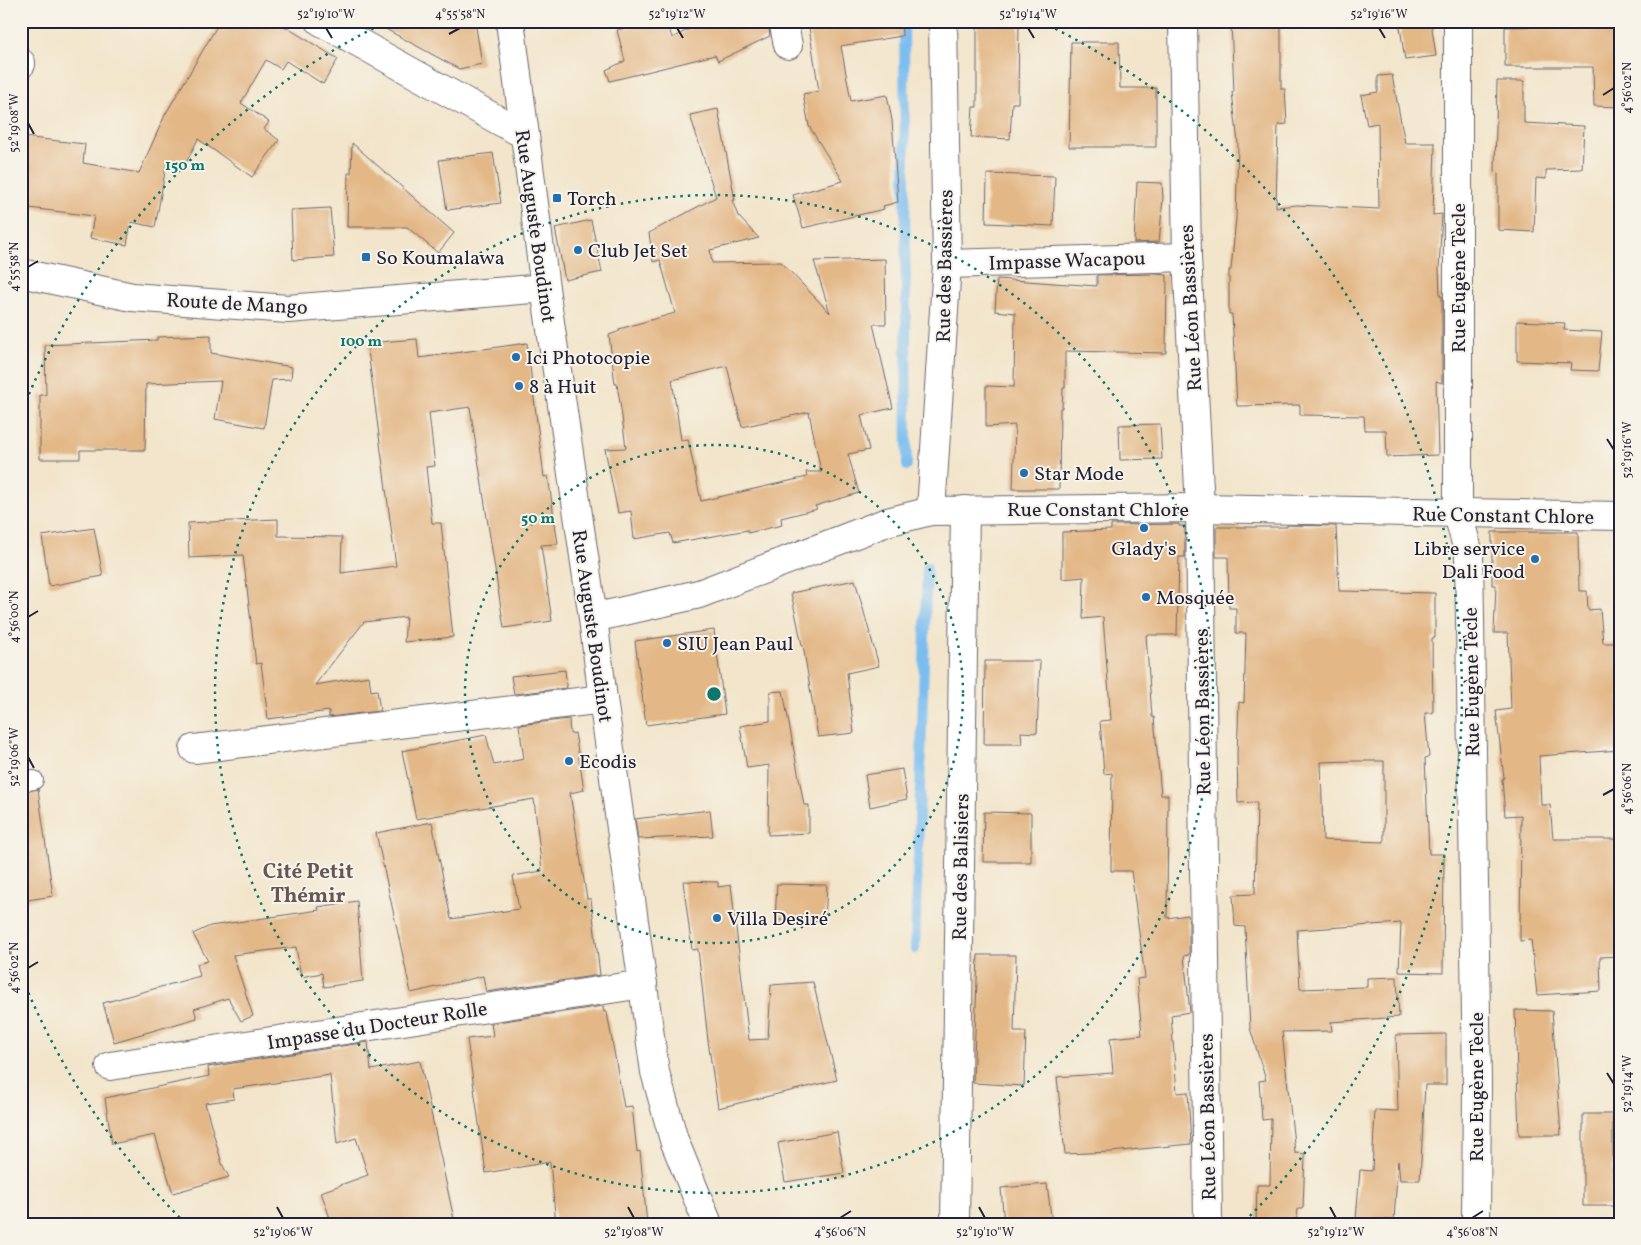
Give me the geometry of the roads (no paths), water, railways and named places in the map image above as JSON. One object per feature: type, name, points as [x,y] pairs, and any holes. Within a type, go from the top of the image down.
[{"type":"street","points":[[320,21],[523,134]]},
{"type":"street","name":"Rue Auguste Boudinot","points":[[510,21],[523,134],[593,618],[602,699],[655,1072],[674,1140],[708,1224]]},
{"type":"street","name":"Rue des Bassières","points":[[931,510],[947,264],[942,21]]},
{"type":"street","name":"Rue Léon Bassières","points":[[1183,21],[1187,257],[1200,508],[1208,1224]]},
{"type":"street","name":"Rue Eugène Tècle","points":[[1458,21],[1458,514],[1469,554],[1477,1083],[1476,1224]]},
{"type":"street","name":"Impasse Wacapou","points":[[947,264],[1187,257]]},
{"type":"street","name":"Route de Mango","points":[[21,273],[132,298],[288,309],[545,288]]},
{"type":"street","name":"Rue Constant Chlore","points":[[593,618],[699,594],[887,522],[931,510],[1200,508],[1620,516]]},
{"type":"street","name":"Rue des Balisiers","points":[[955,1224],[964,510]]},
{"type":"street","points":[[194,749],[602,699]]},
{"type":"street","name":"Impasse du Docteur Rolle","points":[[110,1066],[643,984]]},
{"type":"waterway","points":[[904,21],[907,466]]},
{"type":"waterway","points":[[915,949],[927,567]]},
{"type":"place","name":"Torch","points":[[557,198]]},
{"type":"place","name":"Club Jet Set","points":[[578,250]]},
{"type":"place","name":"So Koumalawa","points":[[366,257]]},
{"type":"place","name":"Ici Photocopie","points":[[516,357]]},
{"type":"place","name":"8 à Huit","points":[[519,386]]},
{"type":"place","name":"Star Mode","points":[[1024,473]]},
{"type":"place","name":"Glady's","points":[[1144,528]]},
{"type":"place","name":"Libre service Dali Food","points":[[1535,559]]},
{"type":"place","name":"Mosquée","points":[[1146,597]]},
{"type":"place","name":"SIU Jean Paul","points":[[667,643]]},
{"type":"place","name":"Ecodis","points":[[569,761]]},
{"type":"place","name":"Villa Desiré","points":[[717,918]]},
{"type":"district","name":"Cité Petit Thémir","points":[[308,883]]}]
